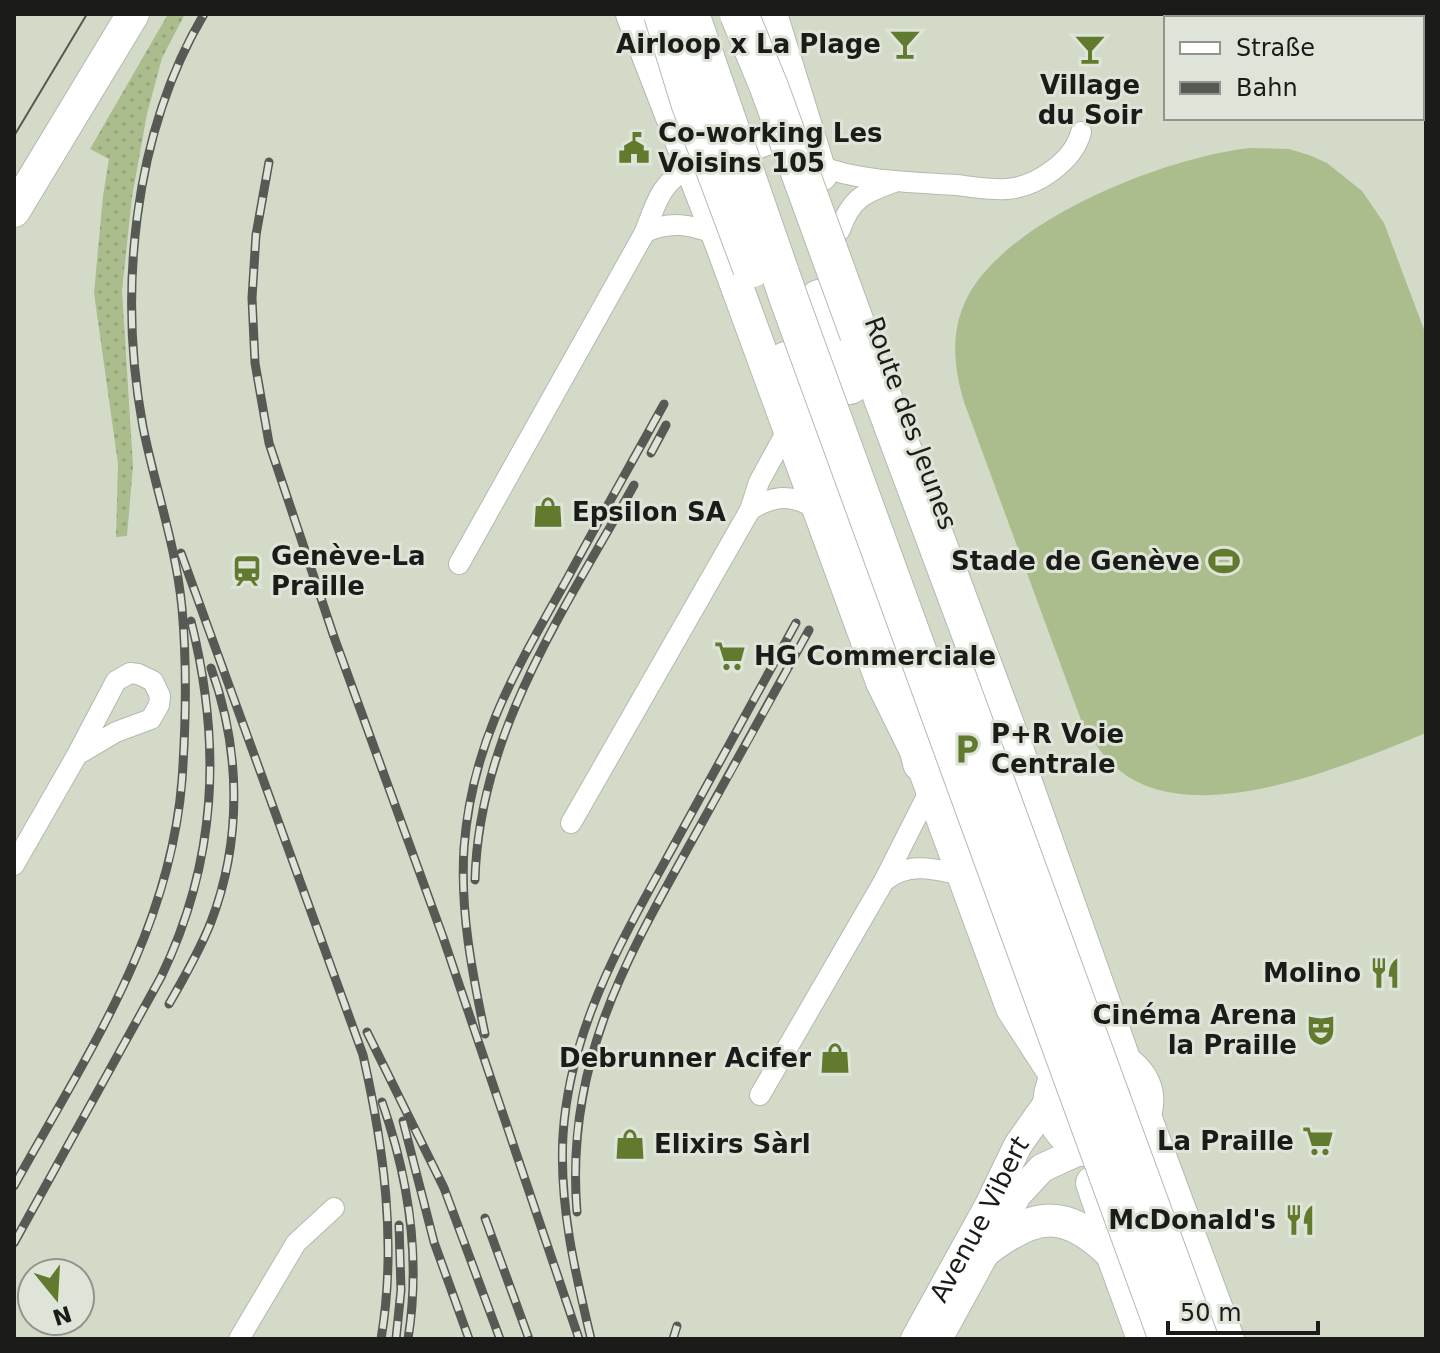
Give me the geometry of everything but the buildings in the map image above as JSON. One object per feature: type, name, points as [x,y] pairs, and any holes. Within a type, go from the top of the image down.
[{"type":"highway","points":[[663,14],[690,102],[900,675],[926,776]]},
{"type":"highway","points":[[690,14],[790,302],[1168,1339]]},
{"type":"highway","points":[[710,14],[819,299],[1199,1339]]},
{"type":"highway","points":[[739,14],[769,87],[1021,768]]},
{"type":"main road","points":[[14,211],[133,14]]},
{"type":"main road","points":[[632,14],[717,234],[882,682],[926,776],[1012,1008],[1053,1089],[1057,1126],[1081,1150],[1105,1221],[1112,1254],[1143,1339]]},
{"type":"main road","name":"Route des Jeunes","points":[[771,14],[803,125],[996,657],[1021,768],[1124,1059]]},
{"type":"main road","points":[[691,168],[803,125]]},
{"type":"main road","points":[[1053,1089],[1074,1058],[1099,1052],[1124,1059],[1138,1072],[1145,1086],[1145,1116],[1129,1139],[1117,1146],[1081,1150]]},
{"type":"main road","name":"Avenue Vibert","points":[[915,1339],[988,1207],[1018,1145],[1053,1089]]},
{"type":"main road","points":[[1145,1116],[1228,1339]]},
{"type":"main road","name":"Avenue Vibert","points":[[938,1339],[1017,1195],[1029,1179],[1042,1168],[1081,1150]]},
{"type":"main road","points":[[986,1250],[1026,1224],[1044,1221],[1078,1226],[1094,1236],[1112,1254]]},
{"type":"street","points":[[817,165],[834,172],[897,181],[1007,189],[1050,172],[1078,144],[1081,132]]},
{"type":"street","points":[[459,564],[645,232],[664,186],[675,174],[691,168]]},
{"type":"street","points":[[840,230],[847,212],[860,197],[897,181]]},
{"type":"street","points":[[645,232],[661,225],[679,223],[717,234]]},
{"type":"street","points":[[571,823],[750,510],[759,482],[788,429]]},
{"type":"street","points":[[750,510],[773,498],[785,496],[806,502],[818,510]]},
{"type":"street","points":[[14,865],[77,755]]},
{"type":"street","points":[[760,1095],[884,881],[926,776]]},
{"type":"street","points":[[884,881],[893,873],[921,867],[962,875]]},
{"type":"street","points":[[239,1339],[296,1243],[334,1208]]},
{"type":"shaded area","points":[[14,14],[1426,14],[1426,1339],[14,1339]]},
{"type":"green space","points":[[168,14],[185,14],[162,58],[147,114],[132,197],[122,291],[133,466],[127,536],[116,537],[118,464],[94,293],[109,159],[90,149]]},
{"type":"green space","name":"Stade de Genève","points":[[1250,148],[1289,149],[1309,155],[1327,163],[1362,191],[1384,223],[1426,335],[1426,733],[1359,760],[1280,784],[1200,795],[1164,791],[1132,779],[1102,753],[1081,720],[964,402],[956,363],[956,338],[966,300],[986,271],[1015,244],[1050,219],[1133,179],[1176,164]]},
{"type":"tram line","points":[[14,136],[87,14]]},
{"type":"railway","points":[[14,1186],[96,1041],[120,992],[161,890],[174,836],[182,780],[184,629],[175,562],[143,427],[132,322],[133,269],[147,162],[161,110],[180,61],[204,14]]},
{"type":"railway","points":[[269,162],[256,235],[252,298],[255,363],[269,443],[334,637],[443,937],[579,1339]]},
{"type":"railway","points":[[485,1034],[465,918],[463,872],[476,774],[499,708],[514,676],[664,404]]},
{"type":"railway","points":[[651,453],[666,425]]},
{"type":"railway","points":[[475,880],[480,826],[492,774],[509,723],[554,626],[634,485]]},
{"type":"railway","points":[[181,553],[363,1055],[377,1125],[386,1197],[388,1268],[381,1339]]},
{"type":"railway","points":[[14,1243],[161,977],[194,890],[209,802],[210,758],[201,667],[191,621]]},
{"type":"railway","points":[[591,1339],[574,1263],[563,1187],[563,1135],[577,1055],[589,1017],[621,943],[796,623]]},
{"type":"railway","points":[[577,1212],[576,1158],[581,1108],[605,1016],[645,927],[809,630]]},
{"type":"railway","points":[[169,1004],[211,922],[221,891],[233,828],[234,795],[228,731],[211,668]]},
{"type":"railway","points":[[367,1032],[444,1188],[500,1339]]},
{"type":"railway","points":[[382,1102],[406,1189],[410,1219],[413,1279],[408,1339]]},
{"type":"railway","points":[[403,1121],[434,1242],[469,1339]]},
{"type":"railway","points":[[485,1218],[529,1339]]},
{"type":"railway","points":[[396,1339],[401,1290],[399,1225]]},
{"type":"railway","points":[[673,1339],[677,1326]]},
{"type":"place","name":"Airloop x La Plage","points":[[905,44]]},
{"type":"place","name":"Village du Soir","points":[[1090,49]]},
{"type":"place","name":"Co-working Les Voisins 105","points":[[634,148]]},
{"type":"place","name":"Epsilon SA","points":[[548,512]]},
{"type":"place","name":"Stade de Genève","points":[[1224,561]]},
{"type":"place","name":"Genève-La Praille","points":[[247,571]]},
{"type":"place","name":"HG Commerciale","points":[[730,656]]},
{"type":"place","name":"P+R Voie Centrale","points":[[967,749]]},
{"type":"place","name":"Molino","points":[[1385,973]]},
{"type":"place","name":"Cinéma Arena la Praille","points":[[1321,1030]]},
{"type":"place","name":"Debrunner Acifer","points":[[835,1058]]},
{"type":"place","name":"La Praille","points":[[1318,1141]]},
{"type":"place","name":"Elixirs Sàrl","points":[[630,1144]]},
{"type":"place","name":"McDonald's","points":[[1300,1220]]}]
